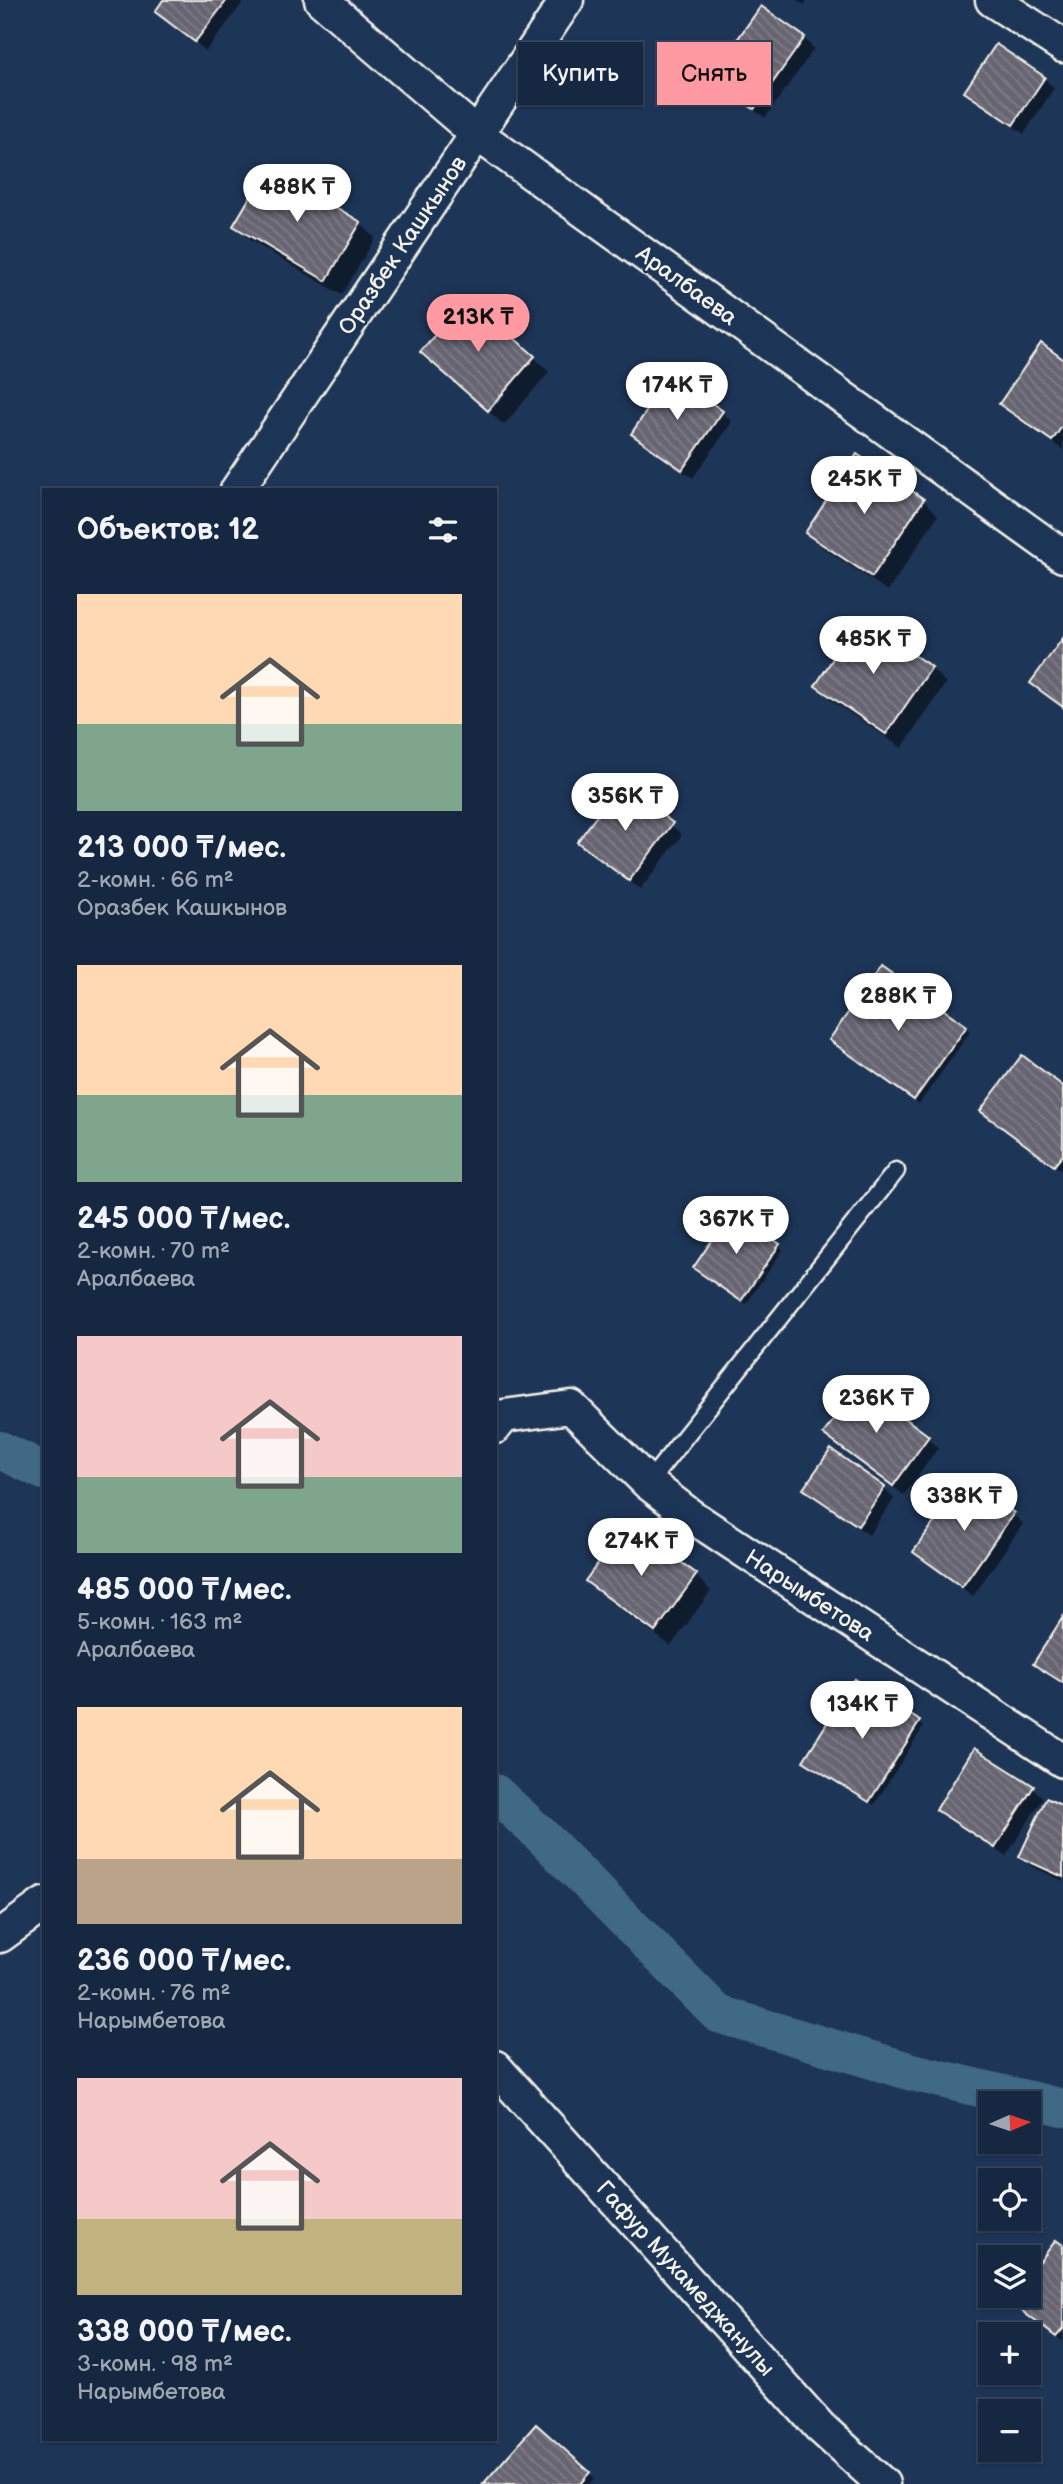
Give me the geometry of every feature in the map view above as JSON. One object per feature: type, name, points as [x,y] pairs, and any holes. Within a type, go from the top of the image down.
[{"type":"street","name":"Аралбаева","points":[[321,0],[477,134],[1063,556]]},
{"type":"street","name":"Оразбек Кашкынов","points":[[238,488],[567,0]]},
{"type":"street","points":[[992,0],[1063,46]]},
{"type":"street","name":"Нарымбетова","points":[[497,1425],[504,1416],[571,1407],[648,1483],[691,1516],[1063,1761]]},
{"type":"street","points":[[0,1936],[42,1905]]},
{"type":"street","name":"Гафур Мухамеджанулы","points":[[497,2069],[820,2427],[883,2484]]},
{"type":"lane","points":[[648,1483],[896,1171]]},
{"type":"building","points":[[163,0],[227,0],[195,42],[155,12]]},
{"type":"building","points":[[761,6],[805,37],[771,85],[771,42],[736,42]]},
{"type":"building","points":[[996,44],[1045,77],[1013,125],[964,92]]},
{"type":"building","points":[[268,167],[361,222],[326,281],[233,226]]},
{"type":"building","points":[[467,298],[535,356],[488,411],[420,352]]},
{"type":"building","points":[[1041,343],[1063,359],[1063,425],[1052,441],[999,404]]},
{"type":"building","points":[[671,375],[723,411],[682,470],[631,434]]},
{"type":"building","points":[[857,454],[924,499],[872,577],[805,533]]},
{"type":"building","points":[[859,619],[932,667],[886,734],[815,686]]},
{"type":"building","points":[[1063,638],[1063,707],[1030,683]]},
{"type":"building","points":[[620,785],[673,823],[629,881],[577,842]]},
{"type":"building","points":[[881,966],[967,1026],[914,1100],[829,1040]]},
{"type":"building","points":[[1022,1055],[1063,1086],[1063,1155],[1054,1166],[980,1111]]},
{"type":"building","points":[[732,1211],[780,1244],[741,1301],[693,1268]]},
{"type":"building","points":[[860,1385],[929,1436],[893,1486],[823,1434]]},
{"type":"building","points":[[831,1449],[885,1487],[858,1526],[803,1489]]},
{"type":"building","points":[[966,1478],[1014,1513],[962,1587],[913,1552]]},
{"type":"building","points":[[627,1523],[697,1574],[655,1632],[585,1581]]},
{"type":"building","points":[[1063,1617],[1063,1683],[1033,1664]]},
{"type":"building","points":[[855,1679],[920,1721],[869,1802],[803,1761]]},
{"type":"building","points":[[974,1748],[1034,1786],[995,1848],[936,1810]]},
{"type":"building","points":[[1046,1798],[1063,1806],[1063,1877],[1019,1857]]},
{"type":"building","points":[[1056,2240],[1063,2245],[1063,2329],[1056,2337],[1041,2326],[1041,2322],[1036,2322],[1018,2308],[1041,2308],[1041,2260]]},
{"type":"building","points":[[536,2424],[590,2472],[580,2484],[483,2484]]},
{"type":"waterway","points":[[0,1450],[42,1470]]},
{"type":"waterway","points":[[497,1795],[542,1836],[718,2014],[912,2072],[1063,2108]]}]
